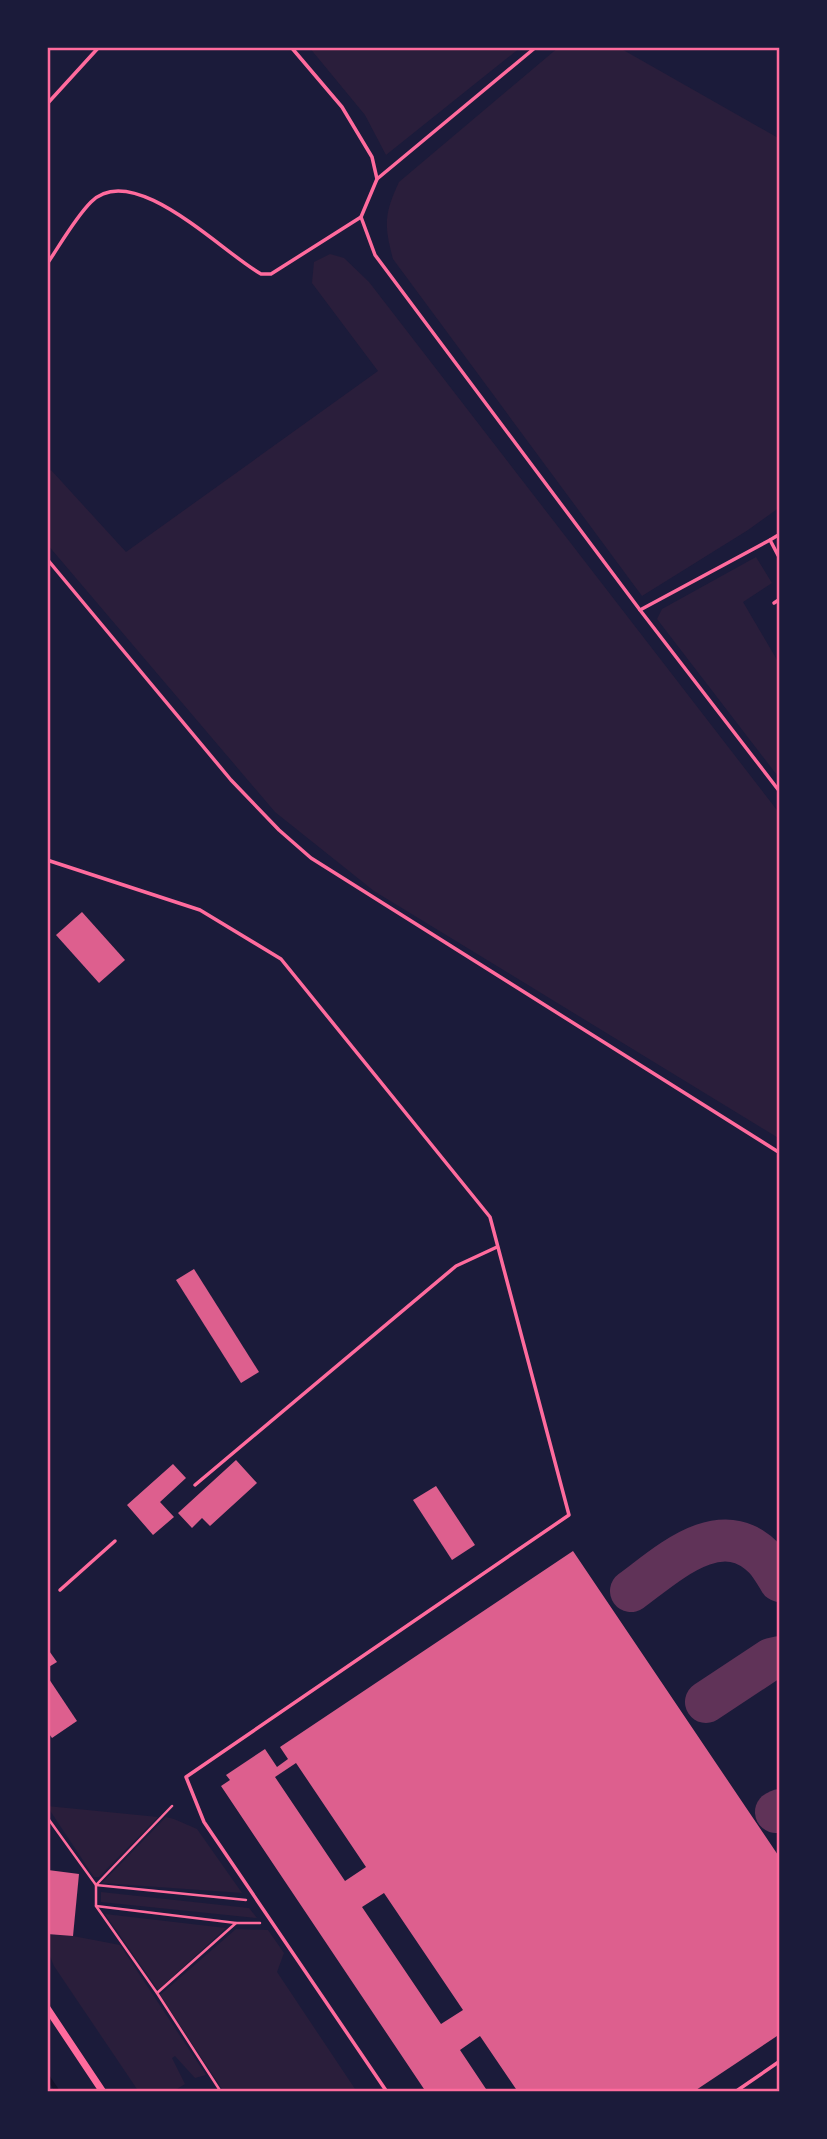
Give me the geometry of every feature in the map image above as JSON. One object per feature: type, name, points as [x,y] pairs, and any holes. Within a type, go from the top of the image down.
[{"type":"street","points":[[47,2008],[103,2092]]},
{"type":"lane","points":[[47,104],[99,47]]},
{"type":"lane","points":[[291,47],[342,107],[372,157],[377,179]]},
{"type":"lane","points":[[47,264],[90,203],[108,191],[128,191],[172,209],[261,274],[271,274],[361,218],[377,179],[536,47]]},
{"type":"lane","points":[[361,218],[375,255],[640,610],[780,792]]},
{"type":"lane","points":[[640,610],[780,534]]},
{"type":"lane","points":[[770,540],[780,559]]},
{"type":"lane","points":[[47,559],[232,780],[279,830],[311,858],[780,1153]]},
{"type":"lane","points":[[774,603],[780,599]]},
{"type":"lane","points":[[47,860],[201,910],[281,959],[490,1217],[569,1515],[186,1777],[204,1822],[387,2092]]},
{"type":"lane","points":[[195,1485],[456,1266],[497,1247]]},
{"type":"lane","points":[[60,1590],[116,1541]]},
{"type":"lane","points":[[734,2092],[780,2061]]},
{"type":"path","points":[[96,1885],[172,1806]]},
{"type":"path","points":[[47,1817],[96,1885],[96,1906],[157,1993],[220,2092]]},
{"type":"path","points":[[96,1885],[257,1901]]},
{"type":"path","points":[[96,1906],[236,1923],[273,1924]]},
{"type":"path","points":[[157,1993],[236,1923]]},
{"type":"shaded area","points":[[309,47],[521,47],[386,155],[365,115]]},
{"type":"shaded area","points":[[559,47],[618,47],[780,139],[780,507],[642,596],[393,259],[388,237],[388,211],[399,182]]},
{"type":"shaded area","points":[[330,254],[344,258],[369,282],[780,814],[780,1139],[374,891],[275,812],[47,544],[47,474],[51,470],[126,552],[378,371],[312,283],[314,262]]},
{"type":"shaded area","points":[[756,557],[772,583],[743,602],[780,665],[780,779],[657,619],[662,609]]},
{"type":"shaded area","points":[[47,1806],[158,1817],[99,1877],[94,1877]]},
{"type":"shaded area","points":[[166,1817],[197,1829],[242,1893],[102,1883]]},
{"type":"shaded area","points":[[101,1892],[249,1908],[257,1918],[101,1902]]},
{"type":"shaded area","points":[[105,1914],[226,1928],[158,1990]]},
{"type":"shaded area","points":[[236,1929],[268,1930],[284,1953],[277,1972],[357,2092],[224,2092],[160,1995]]},
{"type":"shaded area","points":[[47,1934],[120,1945],[206,2075],[195,2078],[175,2056],[172,2058],[185,2084],[172,2092],[166,2089],[164,2092],[139,2092],[54,1966],[47,1949]]},
{"type":"building","points":[[82,912],[125,960],[99,983],[56,935]]},
{"type":"building","points":[[194,1269],[259,1372],[241,1383],[176,1280]]},
{"type":"building","points":[[236,1460],[257,1483],[210,1526],[202,1518],[192,1528],[178,1513]]},
{"type":"building","points":[[173,1464],[186,1478],[160,1502],[174,1517],[153,1535],[127,1505]]},
{"type":"building","points":[[436,1486],[475,1545],[452,1560],[413,1500]]},
{"type":"building","points":[[573,1551],[780,1858],[780,2034],[693,2092],[518,2092],[480,2036],[460,2050],[488,2092],[426,2092],[221,1786],[230,1780],[226,1775],[265,1749],[277,1767],[288,1759],[280,1747]],"holes":[[[296,1763],[366,1867],[345,1881],[275,1777]],[[384,1893],[463,2010],[441,2024],[362,1907]]]},
{"type":"building","points":[[47,1648],[57,1662],[47,1668]]},
{"type":"building","points":[[47,1676],[77,1721],[52,1738],[47,1731]]},
{"type":"building","points":[[48,1870],[79,1874],[73,1936],[47,1934]]},
{"type":"waterway","points":[[47,2076],[58,2092]]},
{"type":"taxiway","points":[[631,1591],[678,1557],[712,1542],[730,1541],[747,1546],[764,1558],[780,1581]]},
{"type":"taxiway","points":[[706,1702],[771,1659],[780,1657]]},
{"type":"taxiway","points":[[776,1812],[780,1810]]}]
